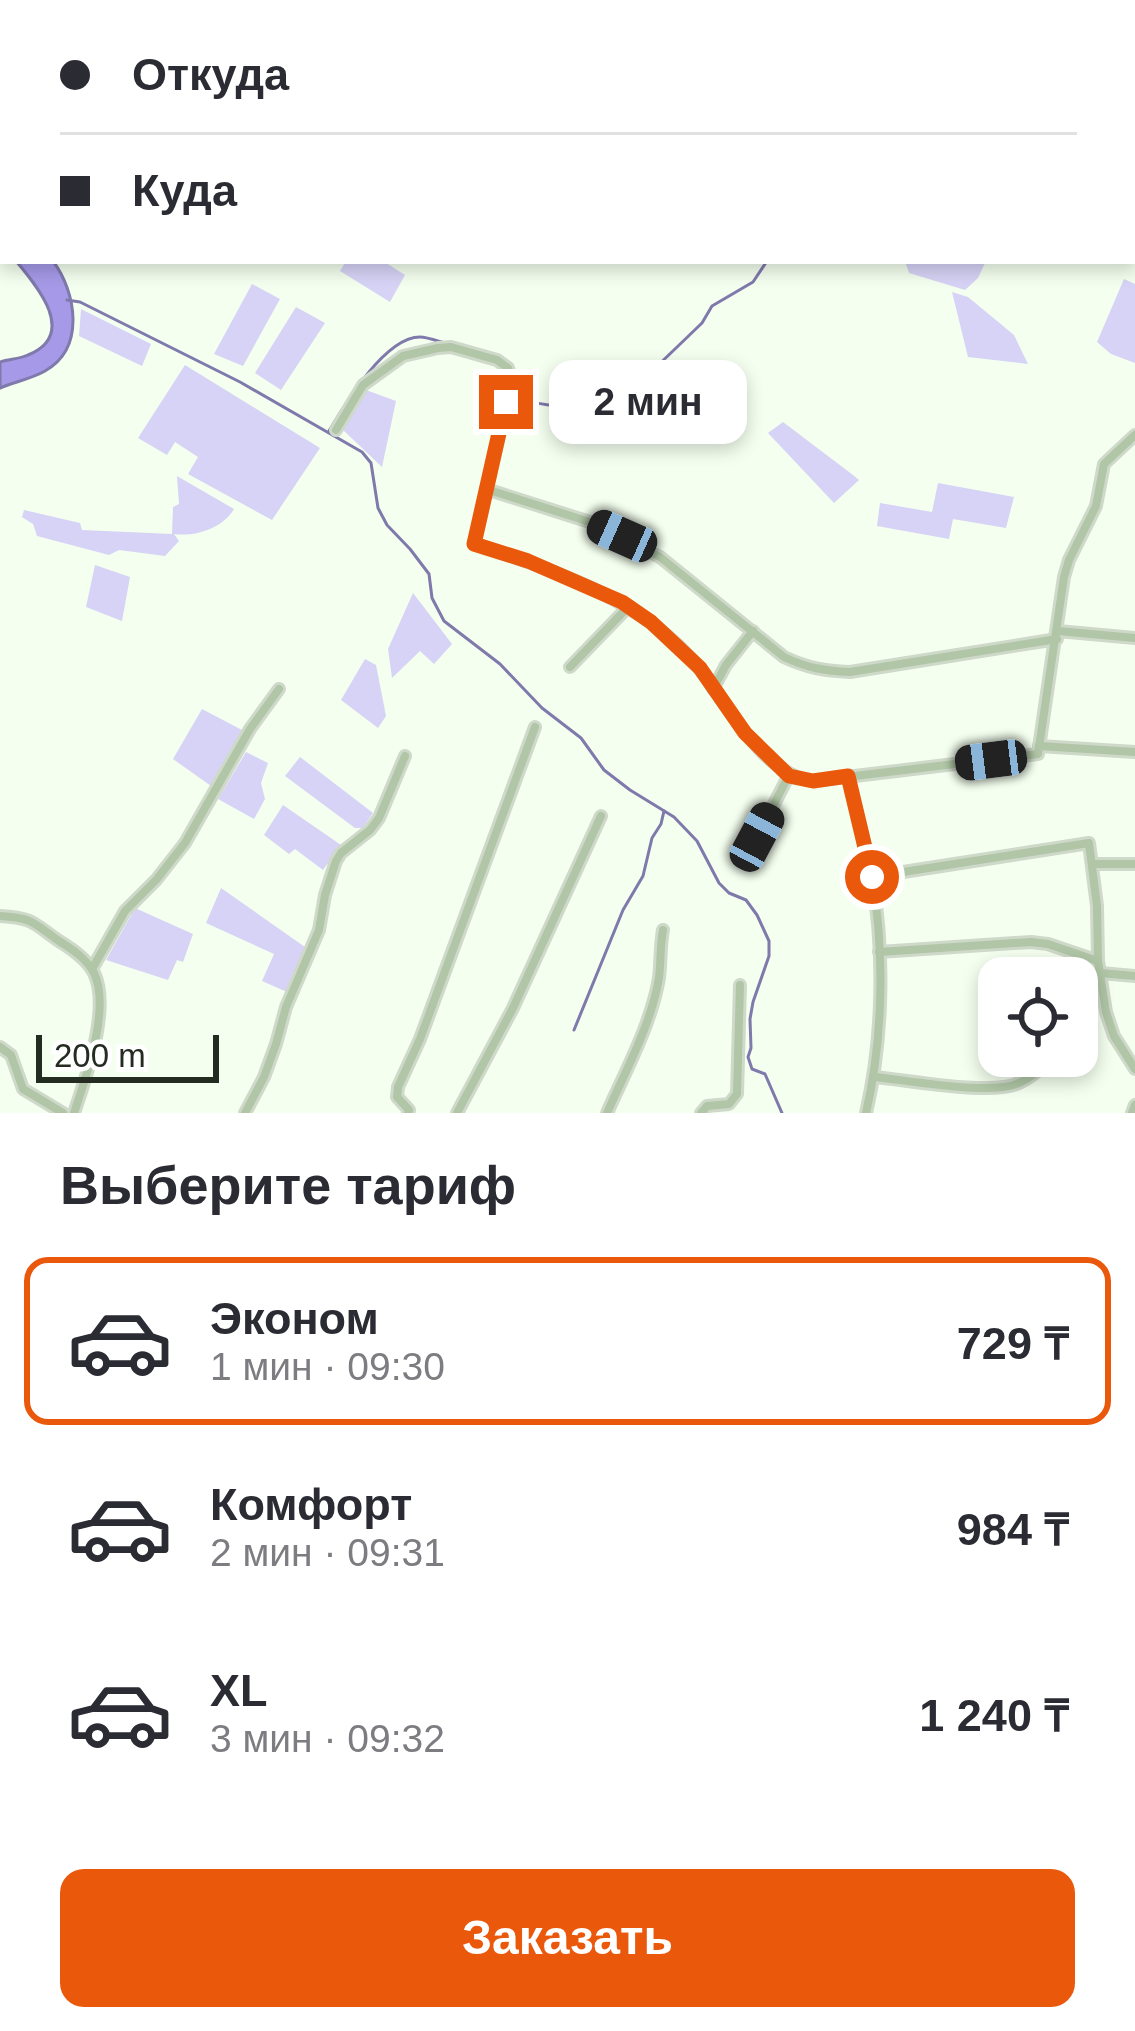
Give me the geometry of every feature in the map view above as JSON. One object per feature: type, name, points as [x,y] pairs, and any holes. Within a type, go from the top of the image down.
[{"type":"street","points":[[337,430],[363,385],[403,356],[451,346],[508,368],[511,378],[474,544],[528,561],[629,606],[700,668],[745,733],[789,776],[813,781],[1038,754],[1069,560],[1096,506],[1104,464],[1135,435]]},
{"type":"street","points":[[486,489],[593,523],[660,557],[784,657],[803,666],[850,672],[1057,635],[1135,638]]},
{"type":"street","points":[[570,667],[629,606]]},
{"type":"street","points":[[713,689],[753,631]]},
{"type":"street","points":[[92,969],[125,911],[185,844],[250,729],[279,689]]},
{"type":"street","points":[[408,1113],[398,1087],[536,727]]},
{"type":"street","points":[[1039,746],[1135,752]]},
{"type":"street","points":[[245,1113],[319,930],[336,861],[379,818],[405,756]]},
{"type":"street","points":[[757,837],[789,776]]},
{"type":"street","points":[[848,776],[872,877],[879,952],[874,1077],[866,1113]]},
{"type":"street","points":[[457,1113],[513,1008],[601,816]]},
{"type":"street","points":[[872,877],[1089,843],[1098,957]]},
{"type":"street","points":[[1092,864],[1135,863]]},
{"type":"street","points":[[0,916],[37,922],[92,969],[99,989],[99,1018],[74,1113]]},
{"type":"street","points":[[607,1113],[651,1007],[664,930]]},
{"type":"street","points":[[879,952],[1031,942],[1086,957]]},
{"type":"street","points":[[1098,961],[1114,1036],[1135,1070]]},
{"type":"street","points":[[1100,973],[1135,976]]},
{"type":"street","points":[[701,1113],[707,1106],[729,1104],[737,1094],[740,985]]},
{"type":"street","points":[[0,1047],[11,1055],[23,1089],[63,1113]]},
{"type":"street","points":[[874,1077],[1006,1088],[1029,1077]]},
{"type":"shaded area","points":[[18,264],[55,264],[71,303],[72,334],[58,361],[45,371],[0,388],[0,362],[25,356],[50,336],[49,310]]},
{"type":"shaded area","points":[[344,264],[388,264],[405,275],[390,302],[340,271]]},
{"type":"shaded area","points":[[906,264],[985,264],[965,290],[909,273]]},
{"type":"shaded area","points":[[1124,279],[1135,284],[1135,363],[1111,354],[1097,342]]},
{"type":"shaded area","points":[[252,284],[280,299],[243,366],[214,354]]},
{"type":"shaded area","points":[[952,292],[968,297],[1014,335],[1028,364],[968,357]]},
{"type":"shaded area","points":[[296,307],[325,323],[281,390],[255,373]]},
{"type":"shaded area","points":[[81,309],[151,344],[142,366],[79,336]]},
{"type":"shaded area","points":[[185,365],[320,448],[272,520],[188,474],[198,457],[175,442],[167,455],[138,438]]},
{"type":"shaded area","points":[[366,390],[396,401],[382,467],[343,430]]},
{"type":"shaded area","points":[[783,422],[859,480],[834,503],[768,433]]},
{"type":"shaded area","points":[[177,476],[234,509],[208,530],[174,534],[179,541],[165,556],[119,550],[109,555],[37,536],[33,524],[22,517],[24,510],[80,523],[82,530],[172,534],[173,507],[179,504]]},
{"type":"shaded area","points":[[938,483],[1014,497],[1006,528],[953,519],[949,539],[877,526],[880,503],[932,512]]},
{"type":"shaded area","points":[[95,565],[130,577],[122,621],[86,607]]},
{"type":"shaded area","points":[[413,593],[452,644],[434,664],[420,651],[392,678],[388,649]]},
{"type":"shaded area","points":[[365,659],[376,665],[386,716],[378,728],[341,700]]},
{"type":"shaded area","points":[[202,709],[242,730],[211,786],[173,759]]},
{"type":"shaded area","points":[[246,752],[268,763],[261,783],[265,799],[254,819],[218,799]]},
{"type":"shaded area","points":[[300,757],[373,813],[363,828],[355,828],[285,776]]},
{"type":"shaded area","points":[[283,805],[341,845],[323,870],[295,849],[289,854],[264,835]]},
{"type":"shaded area","points":[[221,888],[305,947],[287,992],[262,981],[274,954],[206,923]]},
{"type":"shaded area","points":[[135,908],[193,934],[183,962],[177,960],[168,980],[106,960]]},
{"type":"waterway","points":[[498,357],[512,366],[512,398],[581,408],[622,400],[702,323],[712,306],[753,282],[765,264]]},
{"type":"waterway","points":[[67,300],[80,302],[240,382],[362,452],[371,463],[378,508],[429,574],[432,598],[444,621],[500,664],[542,708],[581,738],[604,770],[674,817],[697,841],[719,883],[746,900],[757,915],[769,941],[769,956],[753,1002],[748,1057],[752,1069],[765,1074],[782,1113]]},
{"type":"waterway","points":[[329,431],[367,374],[393,348],[420,337],[448,344]]},
{"type":"waterway","points":[[574,1030],[623,910],[643,876],[664,811]]},
{"type":"route","points":[[506,402],[474,544],[528,561],[622,602],[651,622],[700,668],[745,733],[789,776],[813,781],[848,776],[872,877]]}]
